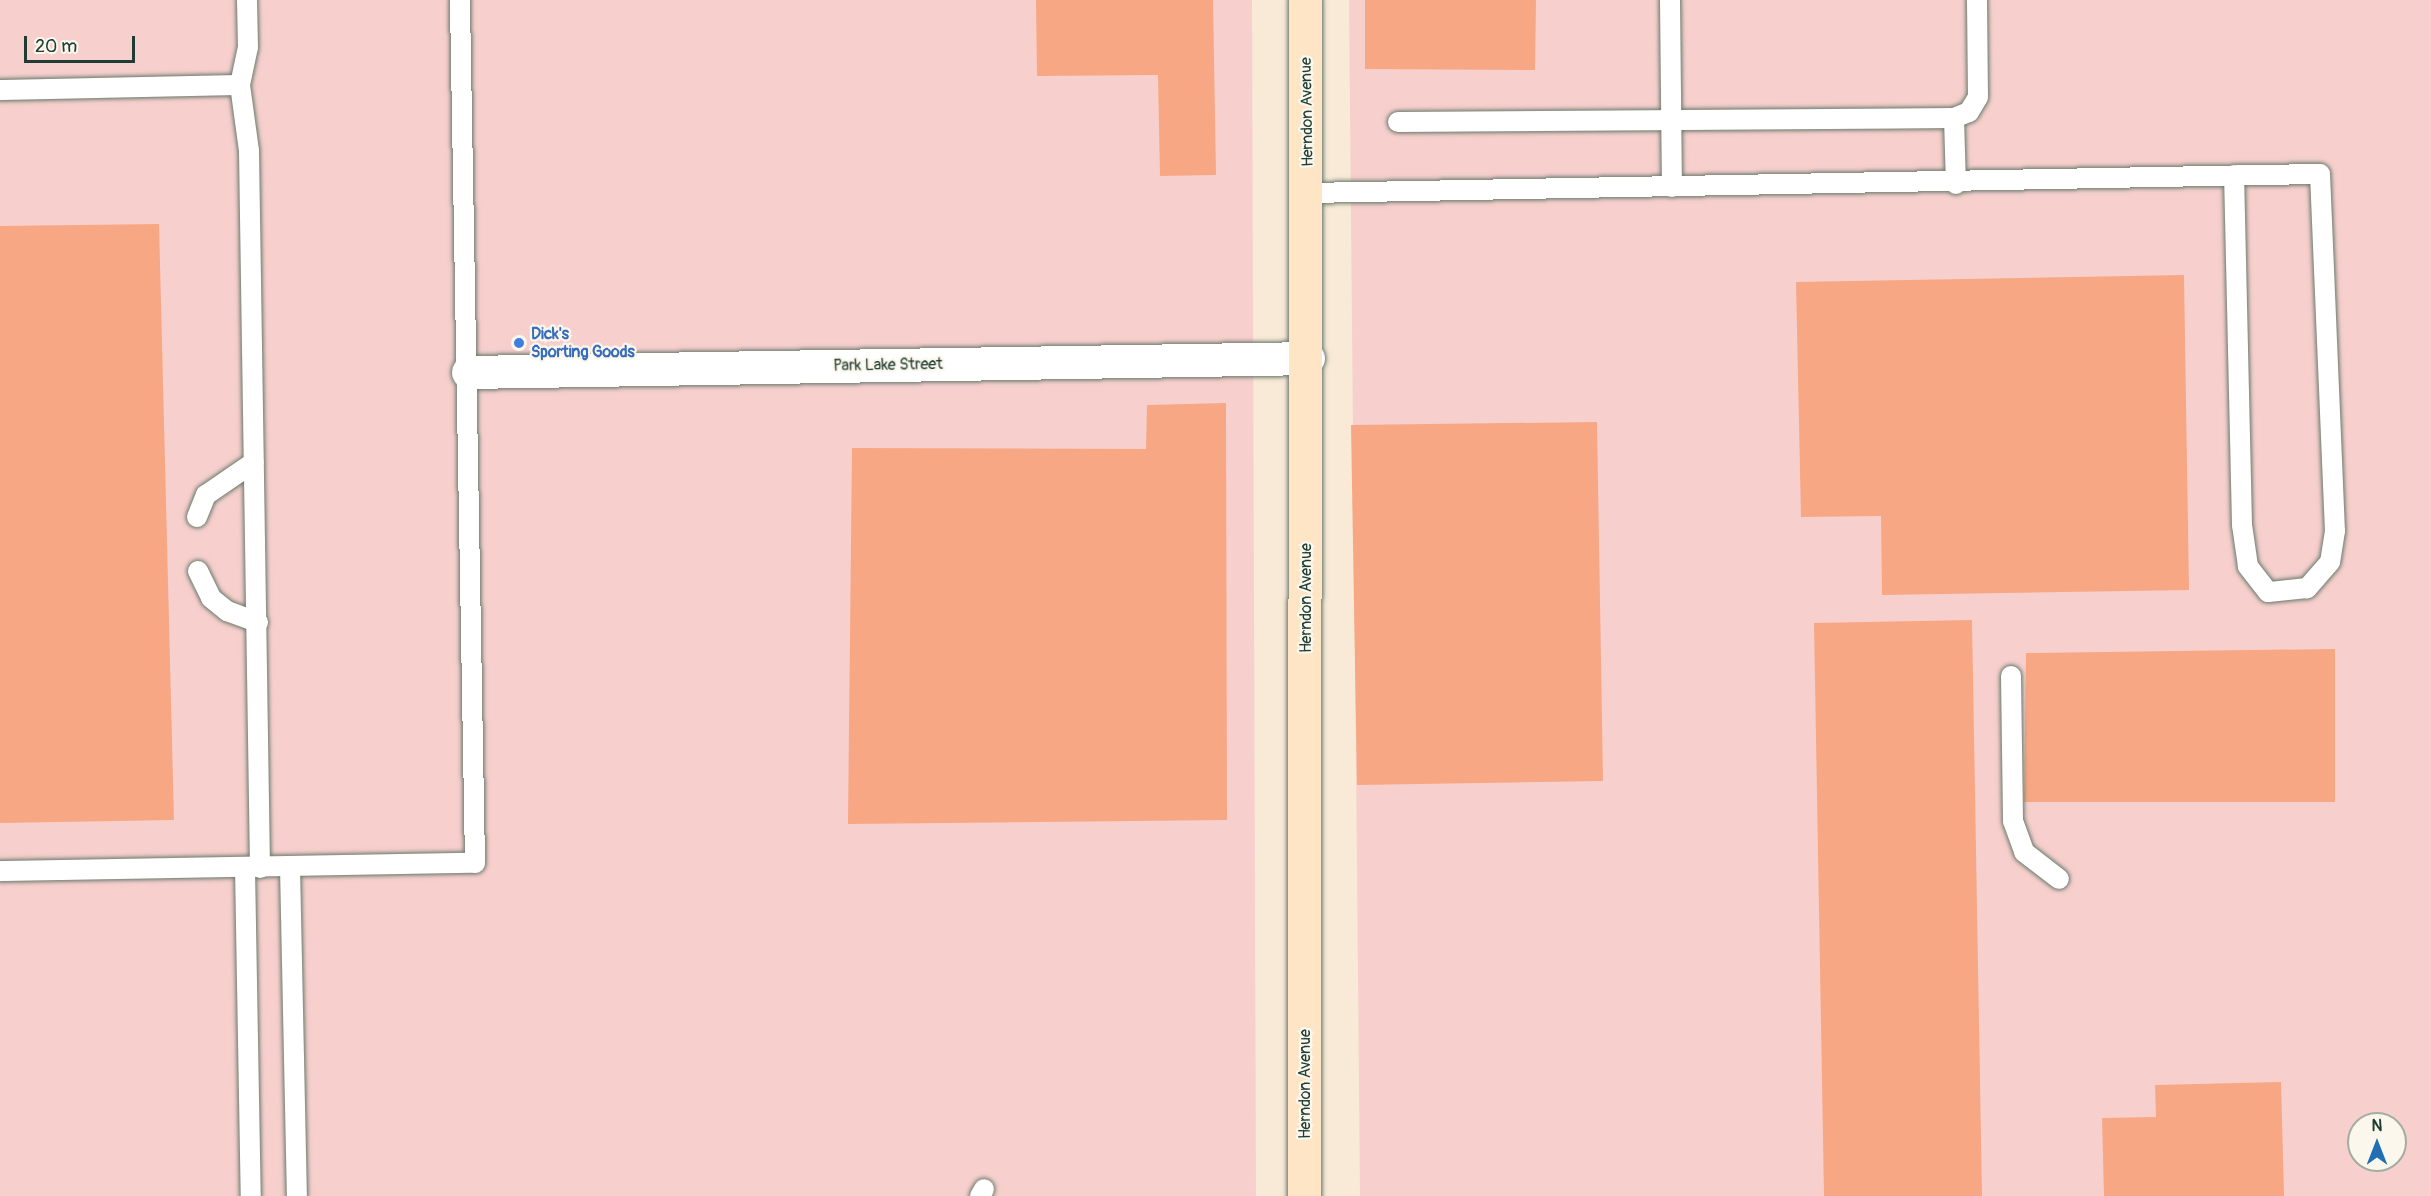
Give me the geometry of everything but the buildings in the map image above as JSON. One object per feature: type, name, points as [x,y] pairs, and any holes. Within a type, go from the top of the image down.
[{"type":"street","name":"Herndon Avenue","points":[[1304,1196],[1308,358],[1305,0]]},
{"type":"street","name":"Park Lake Street","points":[[468,372],[1308,358]]},
{"type":"lane","points":[[247,0],[248,47],[240,85],[249,151],[258,622],[253,868],[251,1196]]},
{"type":"lane","points":[[0,872],[475,863],[460,0]]},
{"type":"lane","points":[[1670,0],[1672,187]]},
{"type":"lane","points":[[1398,122],[1954,118],[1969,112],[1978,97],[1977,0]]},
{"type":"lane","points":[[0,90],[240,85]]},
{"type":"lane","points":[[1954,118],[1956,184]]},
{"type":"lane","points":[[1308,193],[1956,184],[2234,176],[2320,174],[2335,531],[2330,562],[2307,588],[2268,592],[2248,566],[2242,525],[2234,176]]},
{"type":"lane","points":[[197,517],[206,495],[255,462]]},
{"type":"lane","points":[[198,571],[211,598],[258,622]]},
{"type":"lane","points":[[2011,675],[2013,821],[2024,852],[2059,879]]},
{"type":"lane","points":[[290,867],[297,1196]]},
{"type":"shaded area","points":[[0,0],[1252,0],[1256,1196],[0,1196]]},
{"type":"shaded area","points":[[1349,0],[2431,0],[2431,1196],[1360,1196]]},
{"type":"place","name":"Dick's Sporting Goods","points":[[519,343]]}]
